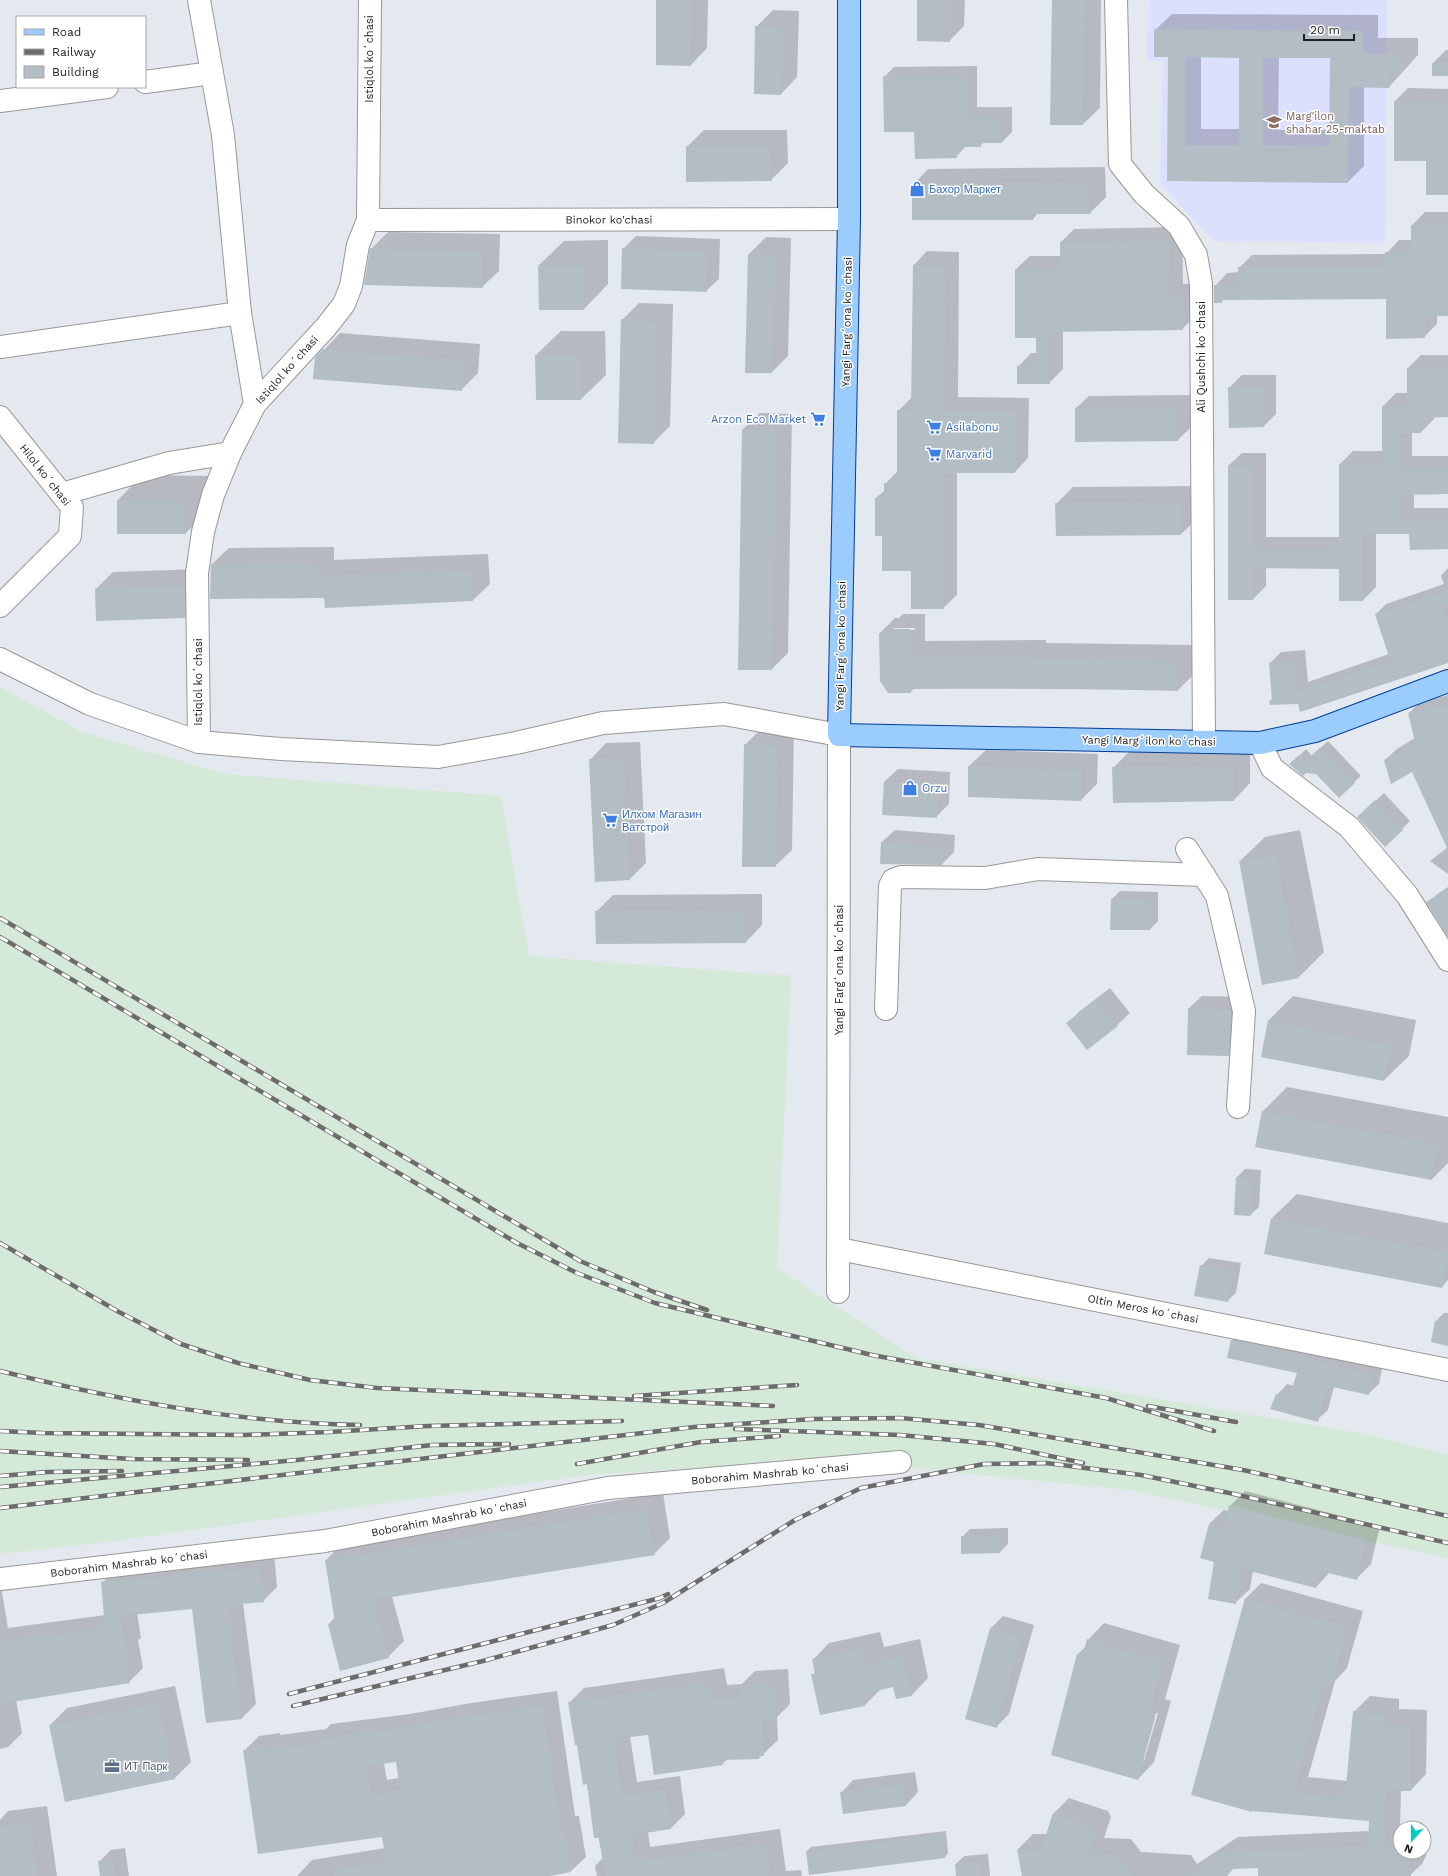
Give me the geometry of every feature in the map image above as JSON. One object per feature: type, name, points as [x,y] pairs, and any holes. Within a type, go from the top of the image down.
[{"type":"main road","name":"Yangi Fargʻona koʻchasi","points":[[839,735],[849,219],[849,0]]},
{"type":"main road","name":"Yangi Margʻilon koʻchasi","points":[[839,735],[1260,743],[1315,731],[1448,681]]},
{"type":"street","points":[[199,0],[223,135],[240,313],[255,404]]},
{"type":"street","name":"Istiqlol koʻchasi","points":[[199,742],[197,573],[203,532],[211,502],[230,453],[255,404],[344,304],[351,286],[358,246],[368,220],[370,0]]},
{"type":"street","name":"Ali Qushchi koʻchasi","points":[[1116,0],[1120,164],[1144,194],[1179,226],[1196,255],[1201,284],[1204,742]]},
{"type":"street","points":[[146,82],[212,73]]},
{"type":"street","points":[[0,101],[100,88]]},
{"type":"street","name":"Binokor ko'chasi","points":[[368,220],[849,219]]},
{"type":"street","points":[[0,347],[240,313]]},
{"type":"street","name":"Hilol koʻchasi","points":[[0,417],[72,506],[70,536],[0,606]]},
{"type":"street","points":[[62,494],[169,463],[230,453]]},
{"type":"street","points":[[0,659],[90,704],[199,742],[282,749],[438,757],[516,743],[603,722],[724,714],[839,735]]},
{"type":"street","name":"Yangi Fargʻona koʻchasi","points":[[838,1292],[839,735]]},
{"type":"street","points":[[1260,743],[1272,768],[1349,827],[1407,895],[1448,960]]},
{"type":"street","points":[[1188,849],[1217,896],[1244,1011],[1238,1107]]},
{"type":"street","points":[[886,1009],[890,886],[894,880],[901,876],[985,878],[1038,869],[1204,874]]},
{"type":"street","name":"Oltin Meros koʻchasi","points":[[839,1248],[1448,1370]]},
{"type":"street","name":"Boborahim Mashrab koʻchasi","points":[[0,1580],[325,1541],[608,1488],[900,1462]]},
{"type":"shaded area","name":"Marg'ilon shahar 25-maktab","points":[[1149,0],[1387,0],[1385,243],[1213,241],[1160,183],[1163,61],[1147,61]]},
{"type":"shaded area","points":[[0,687],[82,732],[225,774],[501,796],[529,956],[791,976],[777,1268],[916,1358],[1371,1435],[1448,1455],[1448,1558],[1129,1490],[828,1460],[586,1475],[108,1542],[0,1554]]},
{"type":"building","points":[[656,0],[692,0],[691,66],[656,65]]},
{"type":"building","points":[[917,0],[950,0],[950,42],[917,41]]},
{"type":"building","points":[[1052,0],[1085,0],[1083,125],[1050,125]]},
{"type":"building","points":[[755,26],[783,27],[781,95],[754,94]]},
{"type":"building","points":[[1154,29],[1363,31],[1363,53],[1402,54],[1402,72],[1390,72],[1389,88],[1349,87],[1348,183],[1167,181],[1168,57],[1154,57]],"holes":[[[1186,57],[1239,58],[1239,145],[1185,145]],[[1263,58],[1330,58],[1329,146],[1263,145]]]},
{"type":"building","points":[[1432,63],[1448,63],[1448,76],[1432,76]]},
{"type":"building","points":[[883,76],[967,76],[968,116],[1002,116],[1002,143],[981,143],[981,147],[957,147],[957,158],[915,159],[914,132],[884,132]]},
{"type":"building","points":[[1394,101],[1448,102],[1448,195],[1426,195],[1426,161],[1394,161]]},
{"type":"building","points":[[686,146],[771,146],[772,181],[686,182]]},
{"type":"building","points":[[1090,182],[1091,214],[1033,214],[1033,220],[912,220],[912,184]]},
{"type":"building","points":[[1448,224],[1448,316],[1425,316],[1425,338],[1386,339],[1386,299],[1222,300],[1222,303],[1214,303],[1214,285],[1238,285],[1238,267],[1385,266],[1385,252],[1411,252],[1411,225]]},
{"type":"building","points":[[1169,240],[1170,297],[1182,297],[1183,330],[1050,332],[1050,384],[1017,384],[1017,366],[1036,366],[1036,338],[1015,338],[1015,269],[1060,269],[1060,242]]},
{"type":"building","points":[[370,248],[483,251],[483,288],[364,285]]},
{"type":"building","points":[[622,248],[708,251],[707,292],[621,289]]},
{"type":"building","points":[[748,254],[775,254],[772,373],[745,373]]},
{"type":"building","points":[[538,265],[584,265],[584,310],[539,310]]},
{"type":"building","points":[[913,265],[946,265],[944,410],[1016,411],[1015,473],[944,473],[944,609],[911,609],[911,571],[882,571],[882,536],[875,536],[875,498],[884,498],[884,483],[897,483],[897,410],[911,410]]},
{"type":"building","points":[[621,319],[657,321],[654,444],[618,443]]},
{"type":"building","points":[[323,349],[464,360],[462,391],[313,379],[315,357]]},
{"type":"building","points":[[535,355],[581,355],[581,400],[536,400]]},
{"type":"building","points":[[1448,367],[1448,417],[1421,418],[1421,433],[1399,433],[1400,468],[1448,468],[1448,494],[1402,495],[1402,520],[1448,520],[1448,549],[1410,550],[1409,534],[1363,534],[1363,601],[1339,601],[1339,569],[1253,568],[1253,600],[1228,600],[1228,465],[1253,465],[1253,549],[1339,550],[1339,464],[1382,464],[1382,406],[1407,405],[1407,368]]},
{"type":"building","points":[[1228,387],[1264,387],[1264,427],[1229,428]]},
{"type":"building","points":[[1178,407],[1178,441],[1075,442],[1075,408]]},
{"type":"building","points":[[742,429],[776,430],[772,670],[738,670]]},
{"type":"building","points":[[117,500],[186,500],[186,534],[117,534]]},
{"type":"building","points":[[1181,502],[1181,535],[1056,536],[1055,503]]},
{"type":"building","points":[[318,563],[318,576],[472,570],[473,601],[325,608],[324,598],[210,599],[211,564]]},
{"type":"building","points":[[185,585],[185,618],[96,621],[95,588]]},
{"type":"building","points":[[1448,589],[1448,604],[1442,607],[1448,624],[1448,663],[1300,712],[1298,704],[1270,705],[1269,701],[1272,700],[1269,663],[1295,661],[1297,691],[1390,660],[1375,614]]},
{"type":"building","points":[[887,629],[910,629],[911,656],[1031,655],[1031,658],[1179,660],[1178,691],[1053,688],[911,689],[911,693],[888,693],[880,681],[879,633],[887,633]]},
{"type":"building","points":[[1448,704],[1448,850],[1412,772],[1391,784],[1384,760],[1415,742],[1408,713]]},
{"type":"building","points":[[744,744],[778,745],[776,867],[742,867]]},
{"type":"building","points":[[1321,747],[1355,783],[1339,798],[1316,774],[1306,773],[1303,776],[1289,764],[1299,755],[1305,761]]},
{"type":"building","name":"Илхом Магазин Ватстрой","points":[[624,758],[630,880],[595,882],[589,759]]},
{"type":"building","points":[[968,766],[1082,770],[1081,801],[968,797]]},
{"type":"building","points":[[1233,766],[1234,801],[1113,803],[1112,767]]},
{"type":"building","points":[[884,781],[938,784],[937,818],[882,815]]},
{"type":"building","points":[[1375,800],[1403,830],[1385,847],[1357,817]]},
{"type":"building","points":[[881,842],[943,847],[942,865],[880,864]]},
{"type":"building","points":[[1276,854],[1299,978],[1262,985],[1239,861]]},
{"type":"building","points":[[1448,889],[1448,937],[1426,902]]},
{"type":"building","points":[[1111,899],[1150,899],[1150,930],[1110,930]]},
{"type":"building","points":[[746,910],[746,943],[596,944],[595,911]]},
{"type":"building","points":[[1097,999],[1118,1026],[1087,1050],[1066,1023]]},
{"type":"building","points":[[1188,1008],[1231,1009],[1229,1056],[1187,1055]]},
{"type":"building","points":[[1268,1020],[1392,1045],[1384,1081],[1261,1057]]},
{"type":"building","points":[[1262,1111],[1439,1144],[1432,1180],[1255,1147]]},
{"type":"building","points":[[1236,1177],[1253,1178],[1251,1216],[1234,1215]]},
{"type":"building","points":[[1271,1218],[1448,1252],[1442,1288],[1264,1254]]},
{"type":"building","points":[[1200,1265],[1233,1271],[1228,1302],[1194,1296]]},
{"type":"building","points":[[1448,1319],[1448,1346],[1431,1342],[1435,1321]]},
{"type":"building","points":[[1231,1340],[1280,1349],[1346,1369],[1346,1367],[1373,1373],[1369,1395],[1328,1386],[1318,1422],[1270,1409],[1276,1394],[1289,1398],[1297,1373],[1227,1358]]},
{"type":"building","points":[[1229,1505],[1367,1540],[1357,1580],[1320,1571],[1316,1588],[1242,1569],[1236,1604],[1208,1599],[1214,1562],[1200,1558],[1209,1524],[1224,1527]]},
{"type":"building","points":[[647,1508],[655,1555],[373,1600],[389,1658],[340,1671],[328,1624],[335,1622],[325,1560]]},
{"type":"building","points":[[961,1536],[1000,1536],[1000,1553],[961,1554]]},
{"type":"building","points":[[260,1567],[264,1602],[228,1605],[242,1719],[206,1723],[192,1609],[121,1616],[130,1683],[0,1704],[0,1641],[39,1635],[40,1637],[105,1627],[101,1582]]},
{"type":"building","points":[[1245,1598],[1349,1627],[1332,1685],[1324,1683],[1294,1792],[1345,1797],[1353,1711],[1384,1714],[1384,1725],[1411,1725],[1411,1791],[1387,1791],[1385,1845],[1392,1845],[1392,1860],[1410,1860],[1411,1876],[1258,1876],[1258,1868],[1233,1869],[1227,1876],[1185,1876],[1222,1852],[1368,1846],[1369,1821],[1252,1812],[1191,1795]]},
{"type":"building","points":[[990,1628],[1022,1637],[997,1728],[965,1719]]},
{"type":"building","points":[[1087,1639],[1164,1661],[1149,1716],[1155,1718],[1138,1780],[1051,1755],[1077,1654],[1083,1655]]},
{"type":"building","points":[[864,1648],[867,1663],[904,1655],[912,1696],[896,1699],[893,1687],[863,1694],[865,1706],[820,1715],[811,1674],[815,1674],[812,1659]]},
{"type":"building","points":[[710,1682],[713,1699],[740,1697],[739,1685],[774,1683],[776,1720],[763,1720],[764,1756],[759,1756],[759,1759],[722,1760],[723,1765],[654,1775],[648,1735],[614,1739],[622,1795],[666,1790],[671,1829],[632,1835],[635,1861],[766,1843],[770,1876],[605,1876],[599,1838],[594,1838],[587,1784],[583,1785],[577,1745],[575,1745],[568,1702]]},
{"type":"building","points":[[159,1702],[175,1779],[65,1802],[49,1725]]},
{"type":"building","points":[[543,1705],[561,1831],[564,1830],[571,1872],[550,1876],[333,1876],[332,1869],[386,1860],[382,1837],[258,1854],[243,1750],[265,1747],[266,1750],[315,1743],[315,1739],[394,1728],[456,1717]],"holes":[[[396,1762],[400,1790],[372,1794],[368,1766]]]},
{"type":"building","points":[[903,1784],[906,1806],[843,1814],[840,1792]]},
{"type":"building","points":[[1053,1813],[1092,1826],[1096,1833],[1090,1853],[1116,1855],[1133,1876],[1022,1876],[1017,1849],[1041,1850]]},
{"type":"building","points":[[30,1822],[38,1876],[0,1876],[0,1826]]},
{"type":"building","points":[[942,1834],[945,1858],[809,1875],[806,1851]]},
{"type":"building","points":[[114,1859],[116,1876],[100,1876],[98,1861]]},
{"type":"building","points":[[980,1862],[982,1876],[956,1876],[955,1864]]},
{"type":"railway","points":[[0,918],[580,1261],[654,1292],[707,1310]]},
{"type":"railway","points":[[0,937],[517,1243],[577,1273],[655,1303],[872,1355],[1106,1398],[1214,1431]]},
{"type":"railway","points":[[0,1243],[119,1312],[181,1344],[238,1363],[310,1380],[377,1388],[773,1406]]},
{"type":"railway","points":[[0,1371],[44,1382],[134,1400],[224,1415],[269,1420],[360,1425]]},
{"type":"railway","points":[[634,1396],[797,1385]]},
{"type":"railway","points":[[1148,1406],[1236,1422]]},
{"type":"railway","points":[[0,1508],[694,1427],[812,1419],[900,1418],[979,1425],[1243,1470],[1448,1516]]},
{"type":"railway","points":[[0,1431],[43,1433],[244,1435],[428,1426],[622,1421]]},
{"type":"railway","points":[[735,1429],[900,1435],[994,1444],[1083,1463]]},
{"type":"railway","points":[[577,1464],[701,1442],[779,1436]]},
{"type":"railway","points":[[0,1487],[297,1460],[432,1445],[509,1444]]},
{"type":"railway","points":[[0,1451],[132,1459],[248,1460]]},
{"type":"railway","points":[[293,1706],[483,1661],[613,1625],[663,1603],[795,1520],[861,1488],[984,1464],[1046,1463],[1141,1475],[1234,1494],[1448,1543]]},
{"type":"railway","points":[[0,1476],[47,1472],[122,1471]]},
{"type":"railway","points":[[289,1694],[660,1598],[668,1594]]},
{"type":"place","name":"Marg'ilon shahar 25-maktab","points":[[1274,122]]},
{"type":"place","name":"Бахор Маркет","points":[[917,189]]},
{"type":"place","name":"Arzon Eco Market","points":[[818,419]]},
{"type":"place","name":"Asilabonu","points":[[934,427]]},
{"type":"place","name":"Marvarid","points":[[934,454]]},
{"type":"place","name":"Orzu","points":[[910,788]]},
{"type":"place","name":"Илхом Магазин Ватстрой","points":[[610,820]]},
{"type":"place","name":"ИТ Парк","points":[[112,1766]]}]
